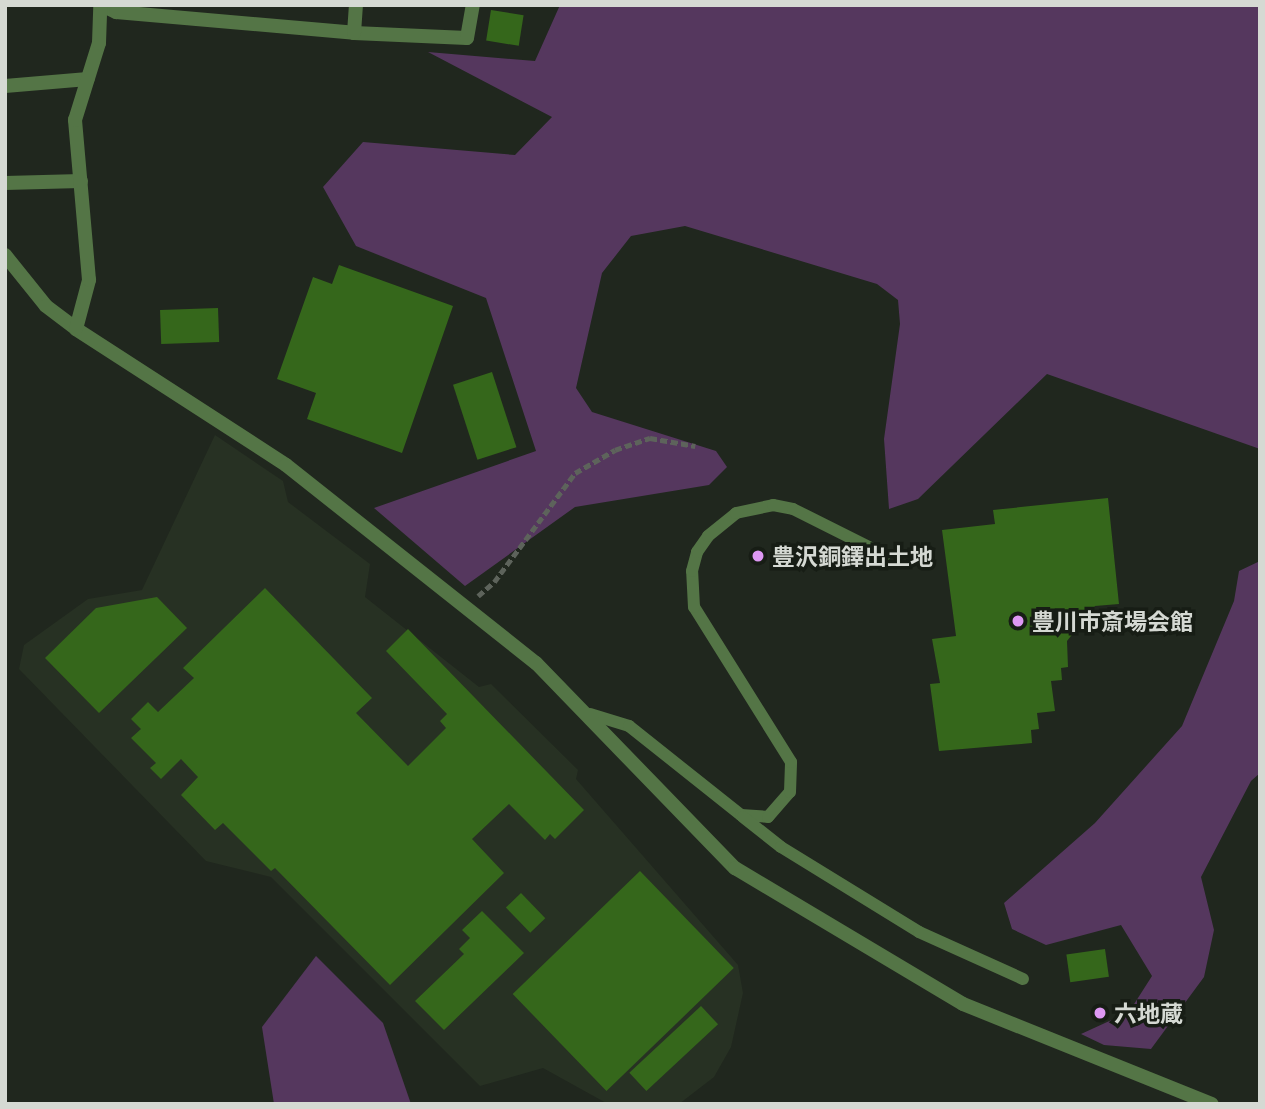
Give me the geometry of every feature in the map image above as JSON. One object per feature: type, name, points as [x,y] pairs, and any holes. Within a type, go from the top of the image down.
[{"type":"street","points":[[76,329],[89,280],[75,120],[99,43],[101,5],[116,12],[354,33],[467,38],[473,5]]},
{"type":"street","points":[[354,33],[356,5]]},
{"type":"street","points":[[5,86],[88,79]]},
{"type":"street","points":[[5,183],[80,181]]},
{"type":"street","points":[[5,255],[46,306],[76,329],[286,465],[465,606],[590,714],[735,867],[963,1004],[1212,1104]]},
{"type":"lane","points":[[741,815],[768,817],[781,806],[793,777],[791,762],[694,607],[692,571],[697,552],[708,536],[736,513],[773,505],[793,509],[886,555]]},
{"type":"lane","points":[[590,714],[629,726],[781,847],[919,932],[1023,979]]},
{"type":"path","points":[[465,606],[494,582],[575,473],[614,450],[650,438],[695,446]]},
{"type":"shaded area","points":[[560,5],[1260,5],[1260,449],[1047,374],[918,499],[889,509],[884,439],[900,324],[898,300],[877,284],[685,226],[631,236],[602,273],[576,388],[592,412],[716,451],[727,467],[709,485],[575,507],[465,586],[374,508],[536,451],[486,298],[356,246],[323,187],[363,142],[515,155],[552,117],[428,52],[535,61]]},
{"type":"shaded area","points":[[215,435],[283,481],[288,502],[370,564],[365,597],[479,687],[491,684],[578,770],[576,779],[738,965],[743,993],[731,1047],[714,1077],[679,1104],[608,1104],[543,1068],[480,1086],[271,877],[206,861],[19,669],[24,645],[88,599],[142,590]]},
{"type":"shaded area","points":[[1260,561],[1260,773],[1251,781],[1201,877],[1214,930],[1204,977],[1151,1049],[1104,1045],[1081,1034],[1129,1012],[1152,976],[1121,925],[1046,945],[1012,929],[1004,903],[1095,823],[1182,726],[1234,601],[1239,571]]},
{"type":"shaded area","points":[[316,956],[383,1023],[411,1104],[274,1104],[262,1027]]},
{"type":"building","points":[[491,10],[524,15],[519,46],[486,41]]},
{"type":"building","points":[[339,265],[453,306],[402,453],[307,419],[316,393],[277,379],[313,277],[332,284]]},
{"type":"building","points":[[218,308],[219,342],[161,344],[160,310]]},
{"type":"building","points":[[492,372],[516,447],[477,460],[453,385]]},
{"type":"building","name":"豊川市斎場会館","points":[[1108,498],[1119,604],[1095,606],[1067,641],[1068,667],[1061,668],[1062,680],[1051,681],[1055,711],[1037,713],[1039,729],[1031,730],[1032,743],[939,751],[930,684],[940,683],[932,639],[956,636],[942,530],[995,524],[993,510]]},
{"type":"building","points":[[265,588],[372,698],[356,713],[408,766],[446,728],[440,721],[447,714],[386,651],[408,629],[584,810],[555,839],[550,834],[545,840],[509,804],[472,839],[504,873],[390,985],[275,868],[271,871],[223,823],[215,830],[181,795],[198,777],[181,759],[161,779],[150,768],[156,763],[131,738],[141,729],[131,719],[148,702],[158,712],[194,678],[183,668]]},
{"type":"building","points":[[157,597],[187,628],[99,713],[45,658],[96,608]]},
{"type":"building","points":[[640,871],[734,968],[606,1091],[513,994]]},
{"type":"building","points":[[521,893],[545,918],[530,933],[506,908]]},
{"type":"building","points":[[482,911],[524,953],[444,1030],[415,1001],[464,954],[459,949],[470,938],[462,930]]},
{"type":"building","points":[[1105,949],[1109,977],[1070,982],[1066,954]]},
{"type":"building","points":[[701,1006],[718,1024],[646,1091],[629,1073]]},
{"type":"building","name":"六地蔵","points":[[1103,1006],[1107,1010],[1097,1021],[1092,1017]]},
{"type":"place","name":"豊沢銅鐸出土地","points":[[758,556]]},
{"type":"place","name":"豊川市斎場会館","points":[[1018,621]]},
{"type":"place","name":"六地蔵","points":[[1100,1013]]}]
